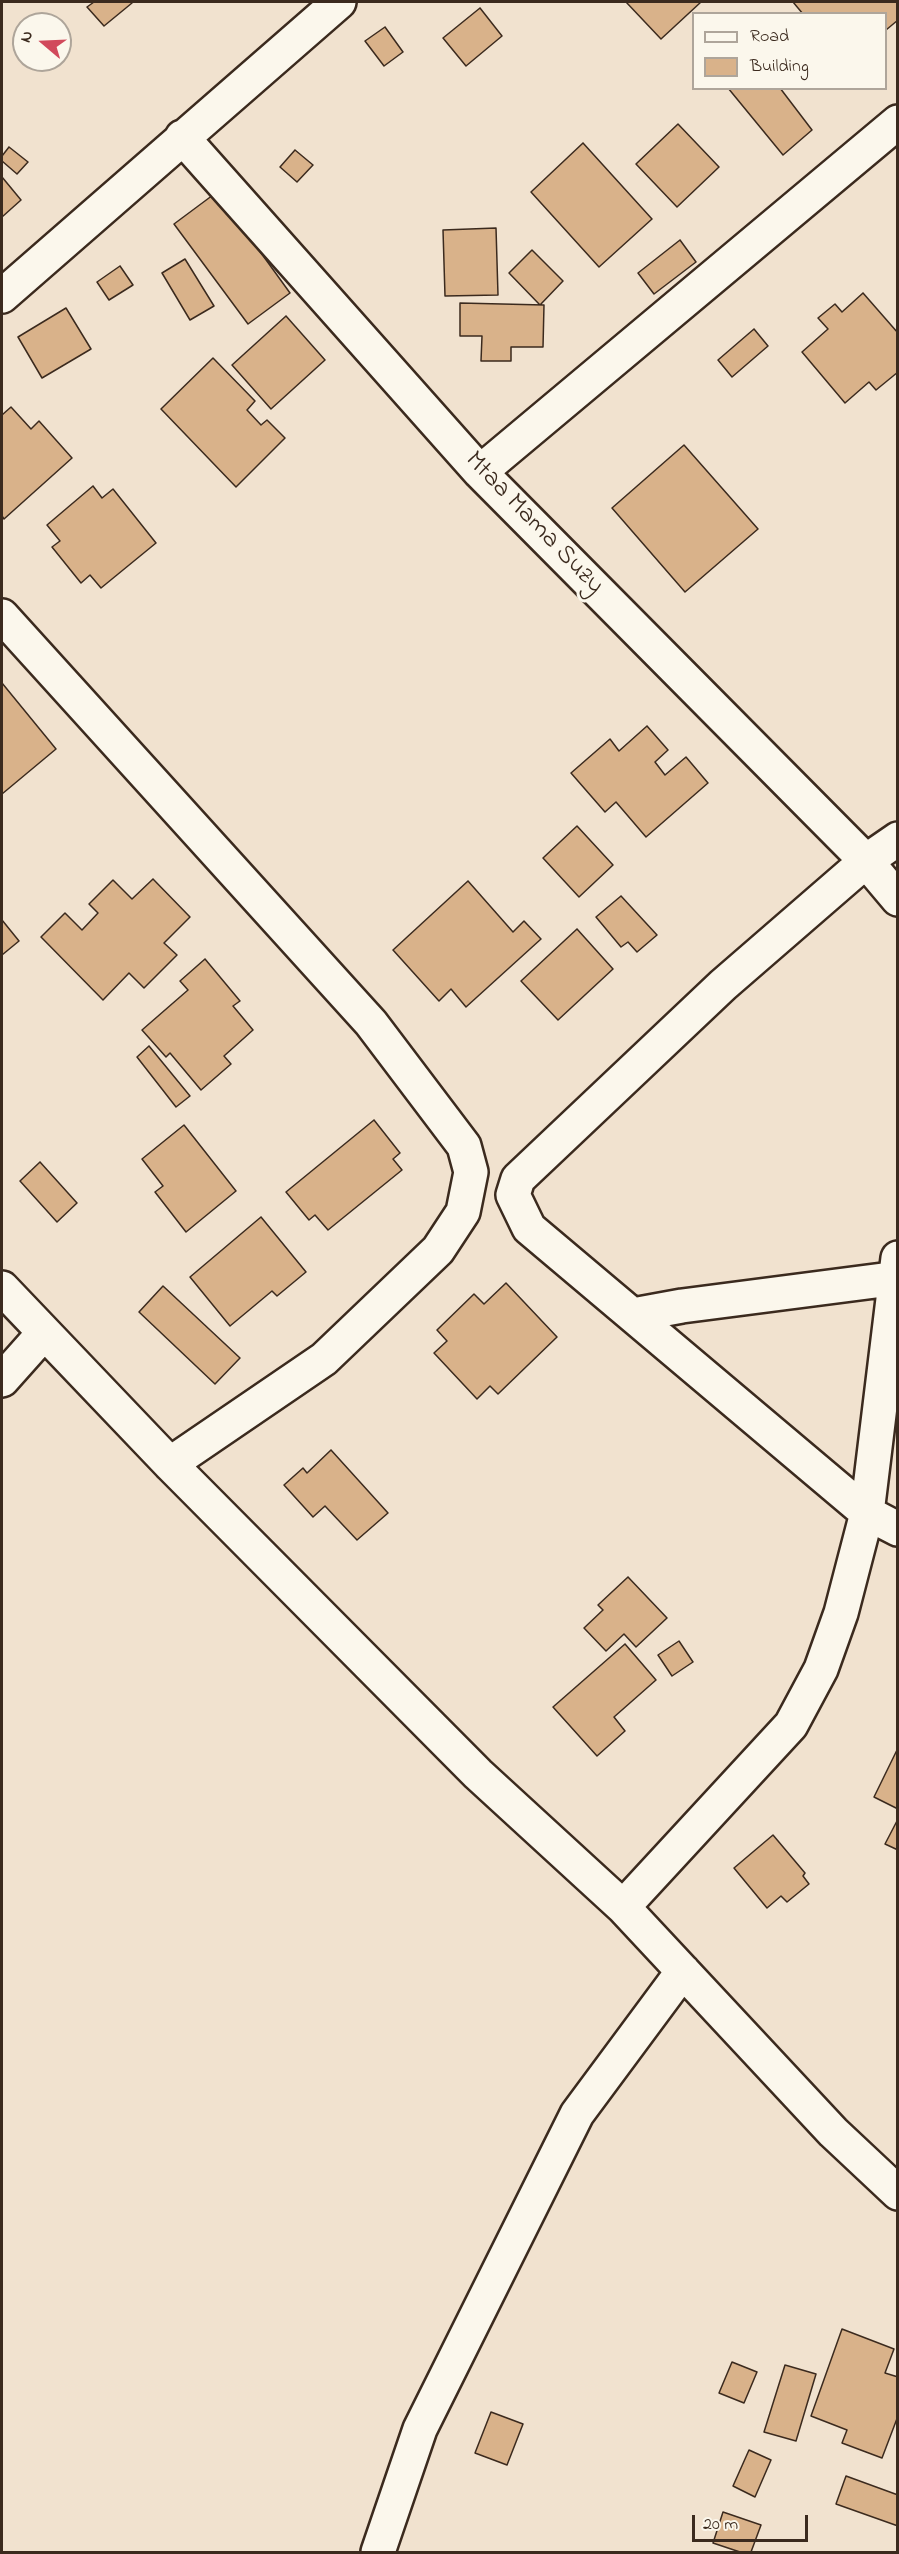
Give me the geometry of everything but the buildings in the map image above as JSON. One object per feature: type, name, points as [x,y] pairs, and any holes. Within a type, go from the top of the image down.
[{"type":"street","points":[[2,296],[339,2]]},
{"type":"street","points":[[480,472],[897,122]]},
{"type":"street","name":"Mtaa Mama Suzy","points":[[182,137],[480,472],[866,861],[897,899]]},
{"type":"street","points":[[2,616],[371,1023],[465,1146],[471,1172],[463,1212],[430,1258],[324,1359],[170,1464]]},
{"type":"street","points":[[897,839],[866,861],[723,985],[518,1179],[513,1195],[529,1228],[867,1513],[897,1529]]},
{"type":"street","points":[[623,1906],[791,1725],[821,1669],[842,1613],[867,1513],[897,1271],[633,1315]]},
{"type":"street","points":[[2,1288],[43,1334],[170,1464],[478,1774],[623,1906],[833,2132],[897,2193]]},
{"type":"street","points":[[2,1380],[43,1334]]},
{"type":"street","points":[[378,2553],[420,2429],[577,2114],[683,1971]]}]
